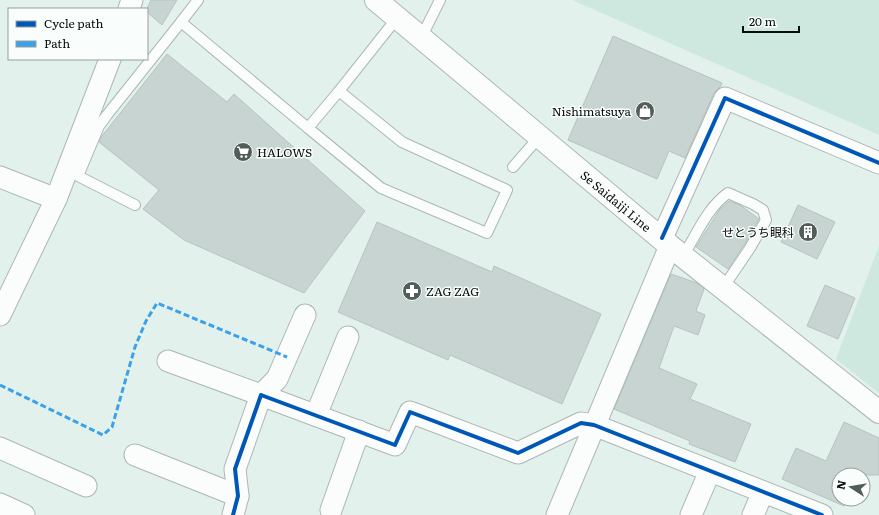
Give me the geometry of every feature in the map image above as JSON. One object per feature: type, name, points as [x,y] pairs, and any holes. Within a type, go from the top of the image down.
[{"type":"main road","name":"Se Saidaiji Line","points":[[376,0],[671,247],[879,412]]},
{"type":"street","points":[[0,315],[56,200],[110,60]]},
{"type":"street","points":[[557,515],[671,247],[724,98],[879,164]]},
{"type":"street","points":[[0,177],[56,200]]},
{"type":"street","points":[[135,455],[235,506],[235,469],[261,395],[277,379],[305,315]]},
{"type":"street","points":[[316,415],[348,337]]},
{"type":"street","points":[[168,361],[395,445],[410,412],[518,453],[581,423],[594,425],[710,470],[813,513]]},
{"type":"street","points":[[331,510],[359,432]]},
{"type":"street","points":[[0,448],[86,486]]},
{"type":"street","points":[[691,515],[710,470]]},
{"type":"street","points":[[753,515],[763,492]]},
{"type":"street","points":[[0,504],[24,515]]},
{"type":"lane","points":[[135,205],[78,176],[99,126],[107,114],[198,0]]},
{"type":"lane","points":[[421,38],[440,0]]},
{"type":"lane","points":[[308,128],[397,18]]},
{"type":"lane","points":[[181,22],[381,188],[487,233],[507,190],[402,142],[338,90]]},
{"type":"lane","points":[[513,167],[540,136]]},
{"type":"lane","points":[[671,247],[728,193],[763,210],[766,220],[750,248],[723,288]]},
{"type":"shaded area","points":[[572,0],[879,0],[879,135]]},
{"type":"shaded area","points":[[879,246],[879,393],[836,359]]},
{"type":"building","points":[[151,0],[177,0],[162,25],[148,13],[147,8]]},
{"type":"building","name":"Nishimatsuya","points":[[613,36],[722,83],[714,93],[685,158],[669,151],[657,179],[568,140]]},
{"type":"building","name":"HALOWS","points":[[167,54],[227,102],[234,94],[365,211],[304,293],[184,240],[143,209],[159,190],[99,142],[102,136]]},
{"type":"building","points":[[729,201],[740,205],[759,219],[728,269],[696,247],[720,209]]},
{"type":"building","name":"せとうち眼科","points":[[798,205],[835,222],[817,259],[781,242]]},
{"type":"building","points":[[377,222],[492,272],[494,266],[601,314],[562,404],[450,355],[448,360],[338,312]]},
{"type":"building","points":[[671,274],[697,283],[704,289],[696,311],[705,315],[698,335],[674,326],[659,368],[697,384],[690,399],[751,424],[735,462],[689,444],[690,441],[614,409]]},
{"type":"building","points":[[825,285],[855,298],[838,339],[807,326]]},
{"type":"building","points":[[844,422],[879,438],[879,475],[871,475],[871,467],[831,467],[831,500],[782,479],[796,448],[826,461]]},
{"type":"marked path","points":[[0,385],[103,435],[112,427],[135,347],[146,321],[157,303],[287,357]]},
{"type":"cycle path","points":[[662,238],[725,98],[879,163]]},
{"type":"cycle path","points":[[233,515],[238,496],[235,469],[261,395],[395,445],[410,412],[518,453],[581,423],[594,425],[822,515]]},
{"type":"place","name":"Nishimatsuya","points":[[645,111]]},
{"type":"place","name":"HALOWS","points":[[243,152]]},
{"type":"place","name":"せとうち眼科","points":[[808,232]]},
{"type":"place","name":"ZAG ZAG","points":[[412,291]]}]
